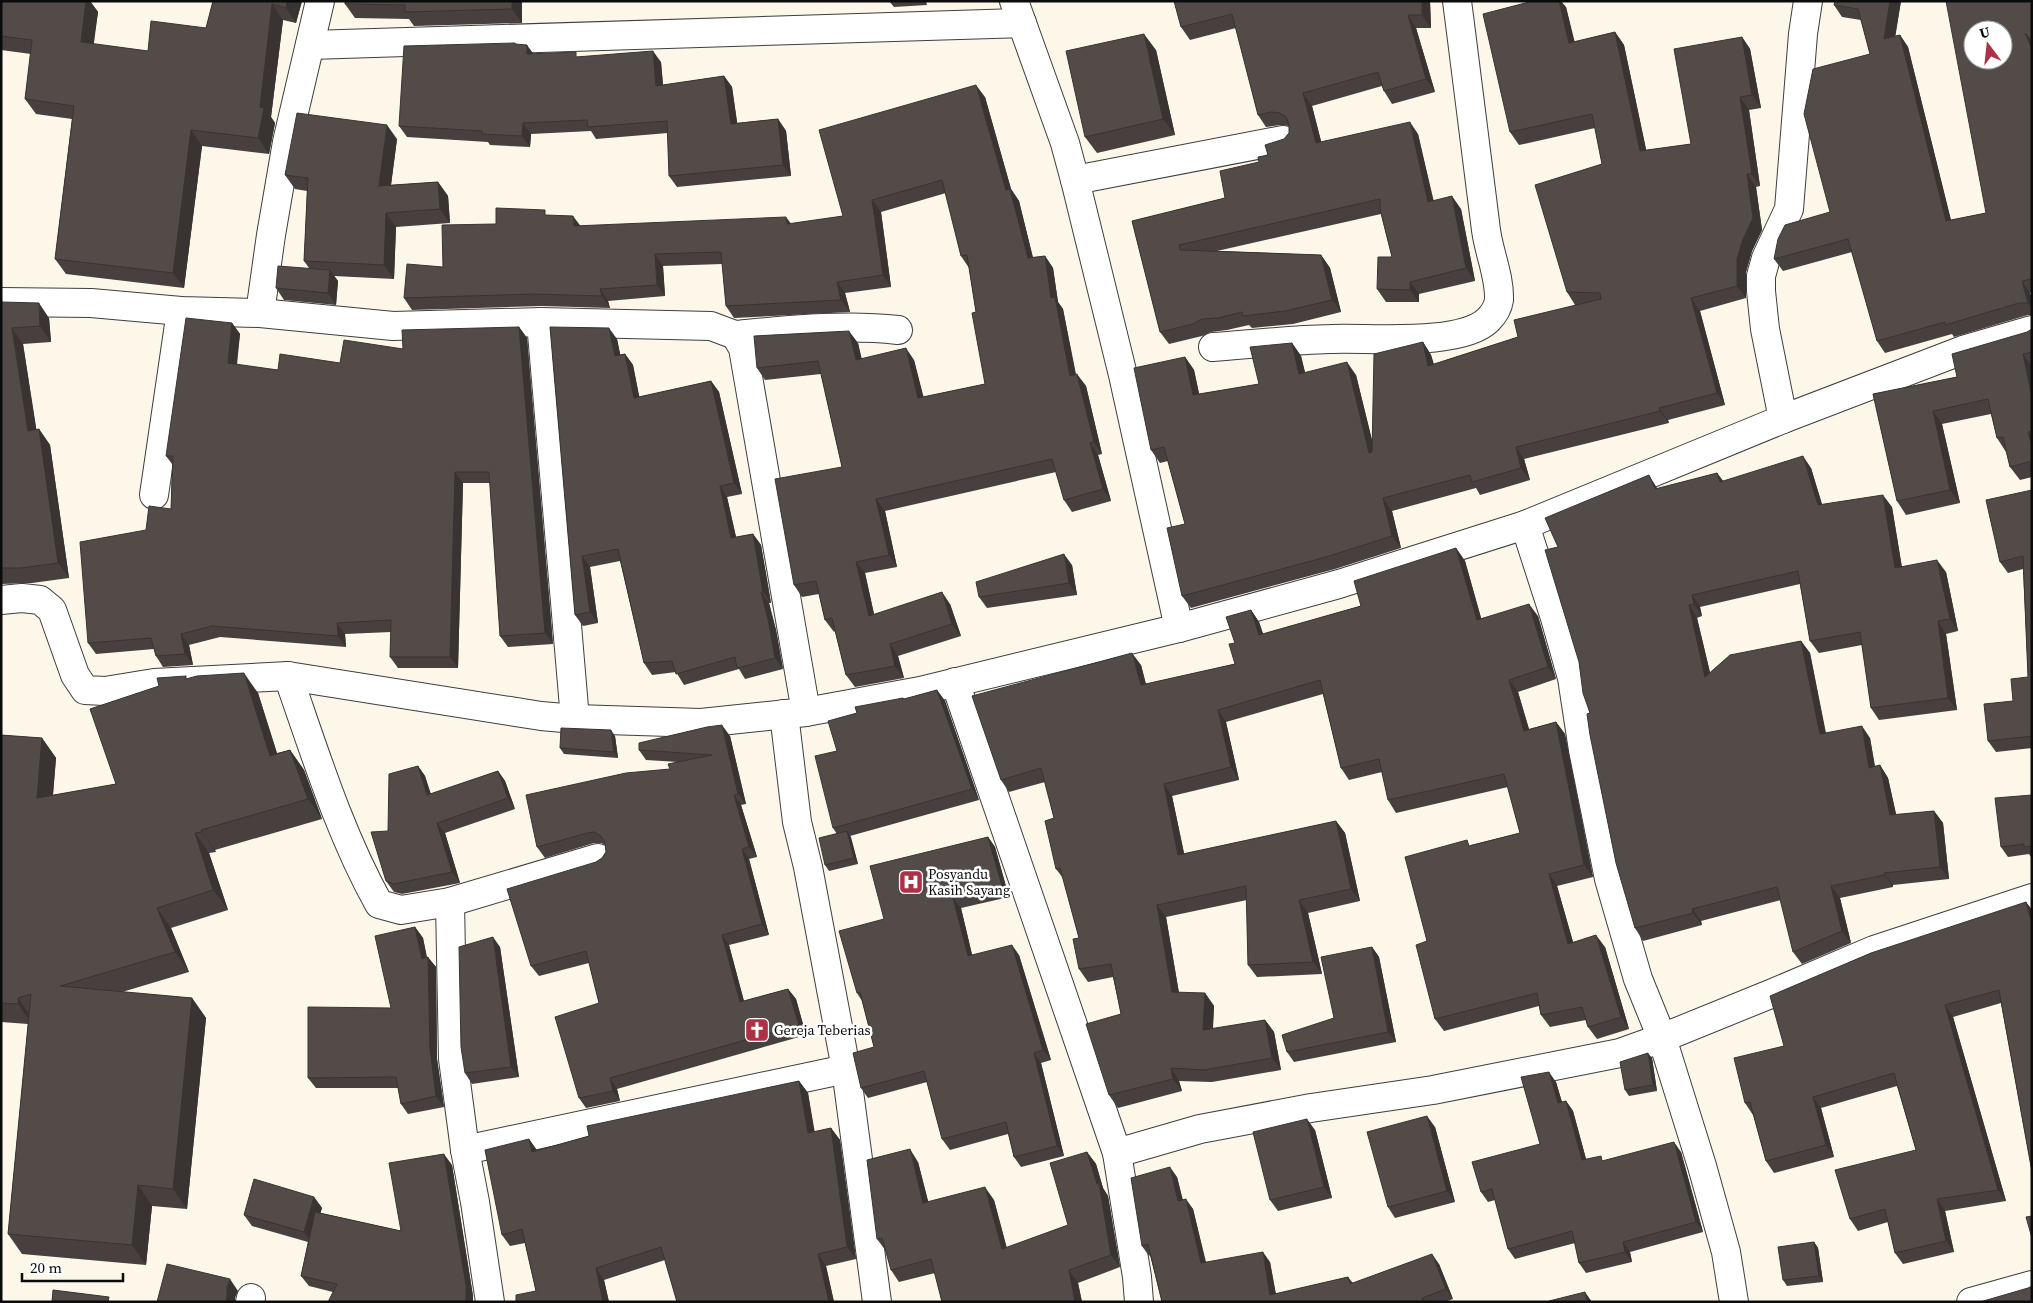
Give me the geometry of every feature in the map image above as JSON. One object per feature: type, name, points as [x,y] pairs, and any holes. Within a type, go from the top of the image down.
[{"type":"street","points":[[260,313],[287,142],[320,1]]},
{"type":"street","points":[[1213,347],[1328,339],[1412,340],[1468,331],[1482,325],[1495,311],[1499,302],[1498,289],[1487,234],[1457,1]]},
{"type":"street","points":[[1783,419],[1765,329],[1761,276],[1766,258],[1789,209],[1803,34],[1808,1]]},
{"type":"street","points":[[310,45],[1018,12],[1065,143],[1075,180],[1125,385],[1179,628]]},
{"type":"street","points":[[1075,180],[1283,140]]},
{"type":"street","points":[[1,302],[92,303],[181,311],[260,313],[393,326],[541,322],[711,326],[736,335],[805,328],[881,328],[898,330]]},
{"type":"street","points":[[154,495],[181,311]]},
{"type":"street","points":[[541,322],[575,719]]},
{"type":"street","points":[[1,600],[22,598],[40,600],[52,610],[75,675],[85,690],[105,691],[154,683],[288,676],[541,716],[575,719],[701,723],[795,713],[920,691],[1179,628],[1339,584],[1525,525],[1783,419],[1963,350],[2032,330]]},
{"type":"street","points":[[736,335],[743,348],[795,713],[797,822],[808,867],[846,1069],[877,1302]]},
{"type":"street","points":[[1525,525],[1572,678],[1583,750],[1609,878],[1638,979],[1662,1038],[1704,1176],[1726,1252],[1734,1302]]},
{"type":"street","points":[[288,676],[324,781],[359,869],[379,904],[401,910],[450,902],[598,858]]},
{"type":"street","points":[[955,682],[1117,1152],[1137,1277],[1139,1302]]},
{"type":"street","points":[[1117,1152],[1200,1129],[1311,1108],[1432,1090],[1620,1053],[1662,1038],[1874,950],[2032,898]]},
{"type":"street","points":[[450,902],[453,1059],[465,1150],[476,1202],[490,1302]]},
{"type":"street","points":[[465,1150],[846,1069]]},
{"type":"street","points":[[1971,1302],[2032,1285]]},
{"type":"building","points":[[1,1],[86,1],[81,42],[148,51],[151,21],[206,28],[213,1],[287,1],[286,8],[272,4],[260,107],[264,108],[258,138],[191,130],[173,273],[55,259],[74,106],[25,99],[32,40],[1,36]]},
{"type":"building","points":[[345,1],[512,1],[512,9],[405,12],[405,5],[345,4]]},
{"type":"building","points":[[1174,1],[1422,1],[1422,15],[1408,15],[1426,79],[1384,91],[1378,72],[1303,93],[1316,143],[1410,122],[1428,202],[1452,196],[1466,268],[1410,282],[1410,290],[1377,289],[1378,257],[1392,257],[1380,209],[1380,199],[1179,245],[1180,250],[1321,255],[1332,300],[1285,311],[1243,316],[1242,312],[1218,318],[1202,319],[1193,324],[1160,332],[1132,221],[1225,198],[1220,171],[1259,162],[1258,157],[1268,155],[1265,145],[1284,139],[1289,133],[1289,124],[1286,117],[1280,113],[1271,112],[1258,115],[1232,14],[1181,27]]},
{"type":"building","points":[[1533,1],[1559,1],[1569,43],[1615,32],[1640,151],[1691,144],[1674,49],[1742,37],[1752,95],[1740,97],[1752,174],[1747,174],[1753,218],[1743,239],[1737,259],[1737,286],[1691,298],[1717,393],[1659,408],[1660,411],[1516,447],[1521,468],[1472,482],[1470,475],[1383,498],[1392,536],[1326,557],[1182,596],[1167,528],[1185,524],[1164,447],[1151,450],[1134,368],[1185,357],[1193,395],[1259,384],[1250,347],[1292,343],[1299,374],[1347,362],[1369,453],[1372,452],[1374,354],[1423,342],[1428,366],[1518,337],[1514,320],[1601,299],[1600,293],[1567,292],[1535,185],[1602,164],[1592,114],[1510,132],[1483,14]]},
{"type":"building","points":[[1835,1],[1890,1],[1884,39],[1900,35],[1946,221],[1986,213],[1946,1],[2032,1],[2032,41],[2025,33],[2032,49],[2032,279],[2022,281],[2028,303],[2019,303],[1945,325],[1945,322],[1877,341],[1848,239],[1774,259],[1778,239],[1785,225],[1830,212],[1804,114],[1813,69],[1870,54],[1858,9],[1834,5]]},
{"type":"building","points":[[1144,34],[1163,119],[1085,137],[1066,51]]},
{"type":"building","points":[[515,43],[527,45],[527,54],[576,52],[576,57],[653,51],[656,86],[724,76],[731,124],[778,119],[783,165],[669,176],[667,121],[588,127],[587,120],[523,123],[522,136],[482,134],[482,131],[399,126],[404,46]]},
{"type":"building","points":[[976,85],[1006,190],[1010,189],[1028,258],[1045,256],[1051,298],[1055,297],[1070,376],[1077,374],[1094,442],[1090,443],[1103,489],[1064,500],[1052,459],[876,499],[889,555],[856,562],[869,616],[942,592],[952,624],[890,644],[895,666],[846,675],[832,618],[825,620],[816,581],[794,585],[775,479],[842,467],[818,361],[757,368],[754,336],[849,331],[856,360],[906,348],[918,398],[985,384],[972,313],[976,312],[967,255],[961,256],[942,180],[872,200],[883,275],[837,282],[841,300],[726,306],[721,252],[655,254],[657,285],[600,289],[602,296],[532,294],[404,298],[407,264],[443,267],[442,225],[496,224],[496,208],[545,210],[545,215],[573,216],[574,226],[786,217],[787,224],[843,216],[819,130]]},
{"type":"building","points":[[297,113],[387,125],[379,186],[438,182],[440,209],[386,213],[384,265],[304,261],[308,178],[285,175]]},
{"type":"building","points":[[278,266],[330,270],[328,293],[276,288]]},
{"type":"building","points":[[1,302],[39,303],[40,326],[12,328],[28,431],[39,429],[58,563],[21,568],[1,568]]},
{"type":"building","points":[[186,318],[232,323],[228,363],[278,370],[280,354],[340,363],[344,340],[403,349],[402,330],[519,327],[545,633],[500,636],[489,472],[455,472],[450,657],[390,657],[391,620],[337,623],[338,636],[212,626],[181,634],[185,654],[156,656],[151,638],[88,643],[80,542],[146,530],[149,506],[171,509],[173,456],[166,456]]},
{"type":"building","points":[[550,327],[609,328],[615,356],[625,354],[634,398],[711,381],[734,483],[720,486],[731,538],[753,534],[763,592],[761,592],[775,658],[737,668],[735,657],[676,674],[672,661],[644,663],[618,549],[582,556],[590,612],[575,615]]},
{"type":"building","points":[[2032,329],[2032,352],[2023,354],[2032,397],[2032,431],[2028,432],[2032,446],[2032,461],[2010,467],[2003,437],[1997,438],[1988,399],[1933,411],[1950,490],[1897,501],[1873,394],[1957,377],[1952,354]]},
{"type":"building","points":[[1803,456],[1818,505],[1883,495],[1895,568],[1937,560],[1950,619],[1938,621],[1948,698],[1871,708],[1860,632],[1810,641],[1798,571],[1692,595],[1694,604],[1689,605],[1705,677],[1730,655],[1801,641],[1820,734],[1862,726],[1869,768],[1880,765],[1890,815],[1934,811],[1940,867],[1884,873],[1885,875],[1831,886],[1842,931],[1793,952],[1777,887],[1692,909],[1693,913],[1635,928],[1616,863],[1590,735],[1587,714],[1590,713],[1583,693],[1579,662],[1545,550],[1558,547],[1545,518],[1649,475],[1655,489],[1717,473],[1720,482]]},
{"type":"building","points":[[2032,490],[2032,736],[1988,741],[1984,704],[2013,701],[2011,679],[2028,677],[2023,556],[2000,562],[1986,500]]},
{"type":"building","points":[[1456,548],[1477,620],[1529,604],[1548,667],[1509,680],[1524,731],[1556,722],[1584,865],[1549,874],[1568,944],[1596,935],[1621,1017],[1588,1027],[1582,1007],[1541,1015],[1537,993],[1435,1019],[1416,945],[1427,941],[1405,857],[1467,840],[1469,846],[1520,833],[1504,774],[1388,800],[1379,759],[1341,768],[1320,680],[1218,710],[1231,767],[1164,784],[1178,855],[1336,821],[1351,889],[1299,900],[1313,962],[1248,965],[1246,886],[1157,905],[1172,992],[1205,993],[1203,1030],[1265,1020],[1272,1058],[1204,1070],[1171,1068],[1173,1079],[1109,1095],[1086,1024],[1121,1014],[1111,964],[1079,969],[1073,939],[1079,938],[1060,868],[1056,869],[1045,821],[1054,818],[1041,768],[1001,780],[972,696],[1132,653],[1141,685],[1235,664],[1229,644],[1235,643],[1226,617],[1251,610],[1259,635],[1361,606],[1354,581]]},
{"type":"building","points":[[1064,554],[1069,583],[979,597],[976,582]]},
{"type":"building","points":[[244,673],[270,756],[290,750],[308,799],[195,833],[213,890],[157,908],[175,952],[60,986],[192,998],[173,1189],[138,1185],[132,1245],[8,1234],[31,994],[18,998],[18,1004],[1,1003],[1,735],[42,738],[37,798],[116,784],[90,709],[159,686],[157,678],[186,676],[186,679],[197,676]]},
{"type":"building","points":[[937,690],[972,789],[833,828],[815,756],[837,751],[828,721],[857,713],[855,707],[904,699]]},
{"type":"building","points":[[722,725],[738,794],[734,795],[749,847],[742,849],[762,924],[722,935],[740,1002],[788,989],[799,1025],[610,1078],[613,1091],[579,1098],[555,1017],[599,1003],[586,951],[531,966],[507,889],[596,862],[606,852],[605,843],[601,836],[594,832],[537,847],[526,795],[626,773],[670,769],[668,764],[712,755],[639,750],[639,743]]},
{"type":"building","points":[[561,728],[611,730],[614,752],[560,748]]},
{"type":"building","points":[[418,766],[427,795],[498,771],[508,798],[437,823],[452,872],[394,884],[386,881],[371,832],[388,831],[389,774]]},
{"type":"building","points":[[2032,795],[2032,846],[2024,847],[2024,844],[2001,847],[1995,798]]},
{"type":"building","points":[[847,831],[854,858],[825,865],[819,838]]},
{"type":"building","points":[[988,837],[1002,886],[953,898],[968,956],[1012,945],[1043,1050],[1034,1053],[1057,1146],[1014,1157],[1006,1122],[942,1139],[924,1071],[861,1088],[853,1053],[874,1047],[860,992],[857,993],[839,931],[884,919],[870,866]]},
{"type":"building","points":[[2026,902],[2030,917],[2032,917],[2032,1172],[1999,990],[1945,1005],[1998,1190],[1937,1199],[1946,1241],[1895,1253],[1885,1209],[1850,1219],[1835,1170],[1916,1150],[1894,1073],[1813,1097],[1826,1145],[1766,1161],[1750,1102],[1745,1103],[1734,1058],[1784,1046],[1770,996],[1871,953]]},
{"type":"building","points":[[415,927],[422,959],[428,957],[430,1049],[436,1096],[401,1104],[396,1077],[308,1078],[308,1007],[391,1008],[375,936]]},
{"type":"building","points":[[493,937],[511,1067],[465,1073],[461,1047],[459,947]]},
{"type":"building","points":[[1372,947],[1388,1032],[1287,1052],[1282,1035],[1334,1018],[1321,957]]},
{"type":"building","points":[[1648,1053],[1653,1085],[1625,1090],[1620,1062]]},
{"type":"building","points":[[1549,1072],[1558,1103],[1566,1101],[1582,1160],[1601,1156],[1602,1161],[1674,1142],[1696,1222],[1623,1242],[1625,1252],[1579,1263],[1572,1231],[1508,1249],[1492,1189],[1481,1192],[1472,1162],[1540,1144],[1521,1077]]},
{"type":"building","points":[[799,1081],[808,1133],[831,1128],[847,1247],[818,1254],[829,1302],[677,1302],[661,1247],[596,1268],[603,1302],[516,1302],[516,1295],[536,1291],[522,1229],[502,1235],[485,1150],[529,1139],[532,1152],[589,1136],[587,1126]]},
{"type":"building","points":[[1427,1116],[1447,1191],[1388,1207],[1367,1132]]},
{"type":"building","points":[[1307,1119],[1324,1187],[1270,1200],[1253,1132]]},
{"type":"building","points":[[910,1149],[923,1203],[985,1187],[1002,1249],[1068,1225],[1050,1163],[1087,1152],[1097,1184],[1099,1183],[1111,1255],[1069,1270],[1075,1302],[942,1302],[931,1259],[891,1270],[882,1238],[877,1239],[867,1160]]},
{"type":"building","points":[[444,1154],[466,1285],[466,1302],[328,1302],[337,1284],[301,1276],[315,1212],[401,1231],[389,1163]]},
{"type":"building","points":[[1170,1167],[1178,1201],[1186,1199],[1201,1263],[1263,1252],[1270,1295],[1348,1277],[1350,1284],[1432,1254],[1446,1289],[1422,1298],[1423,1302],[1162,1302],[1148,1244],[1142,1246],[1131,1178]]},
{"type":"building","points":[[254,1179],[314,1197],[304,1232],[244,1215]]},
{"type":"building","points":[[2032,1216],[2032,1238],[2026,1217]]},
{"type":"building","points":[[1814,1242],[1819,1276],[1783,1280],[1778,1247]]},
{"type":"building","points":[[167,1264],[230,1279],[227,1287],[226,1302],[157,1302]]},
{"type":"building","points":[[2032,1286],[2032,1302],[1980,1302],[2028,1288]]},
{"type":"building","points":[[53,1290],[109,1297],[108,1302],[52,1302]]},
{"type":"building","points":[[1585,1292],[1587,1302],[1549,1301]]},
{"type":"place","name":"Posyandu Kasih Sayang","points":[[911,882]]},
{"type":"place","name":"Gereja Teberias","points":[[757,1030]]}]
